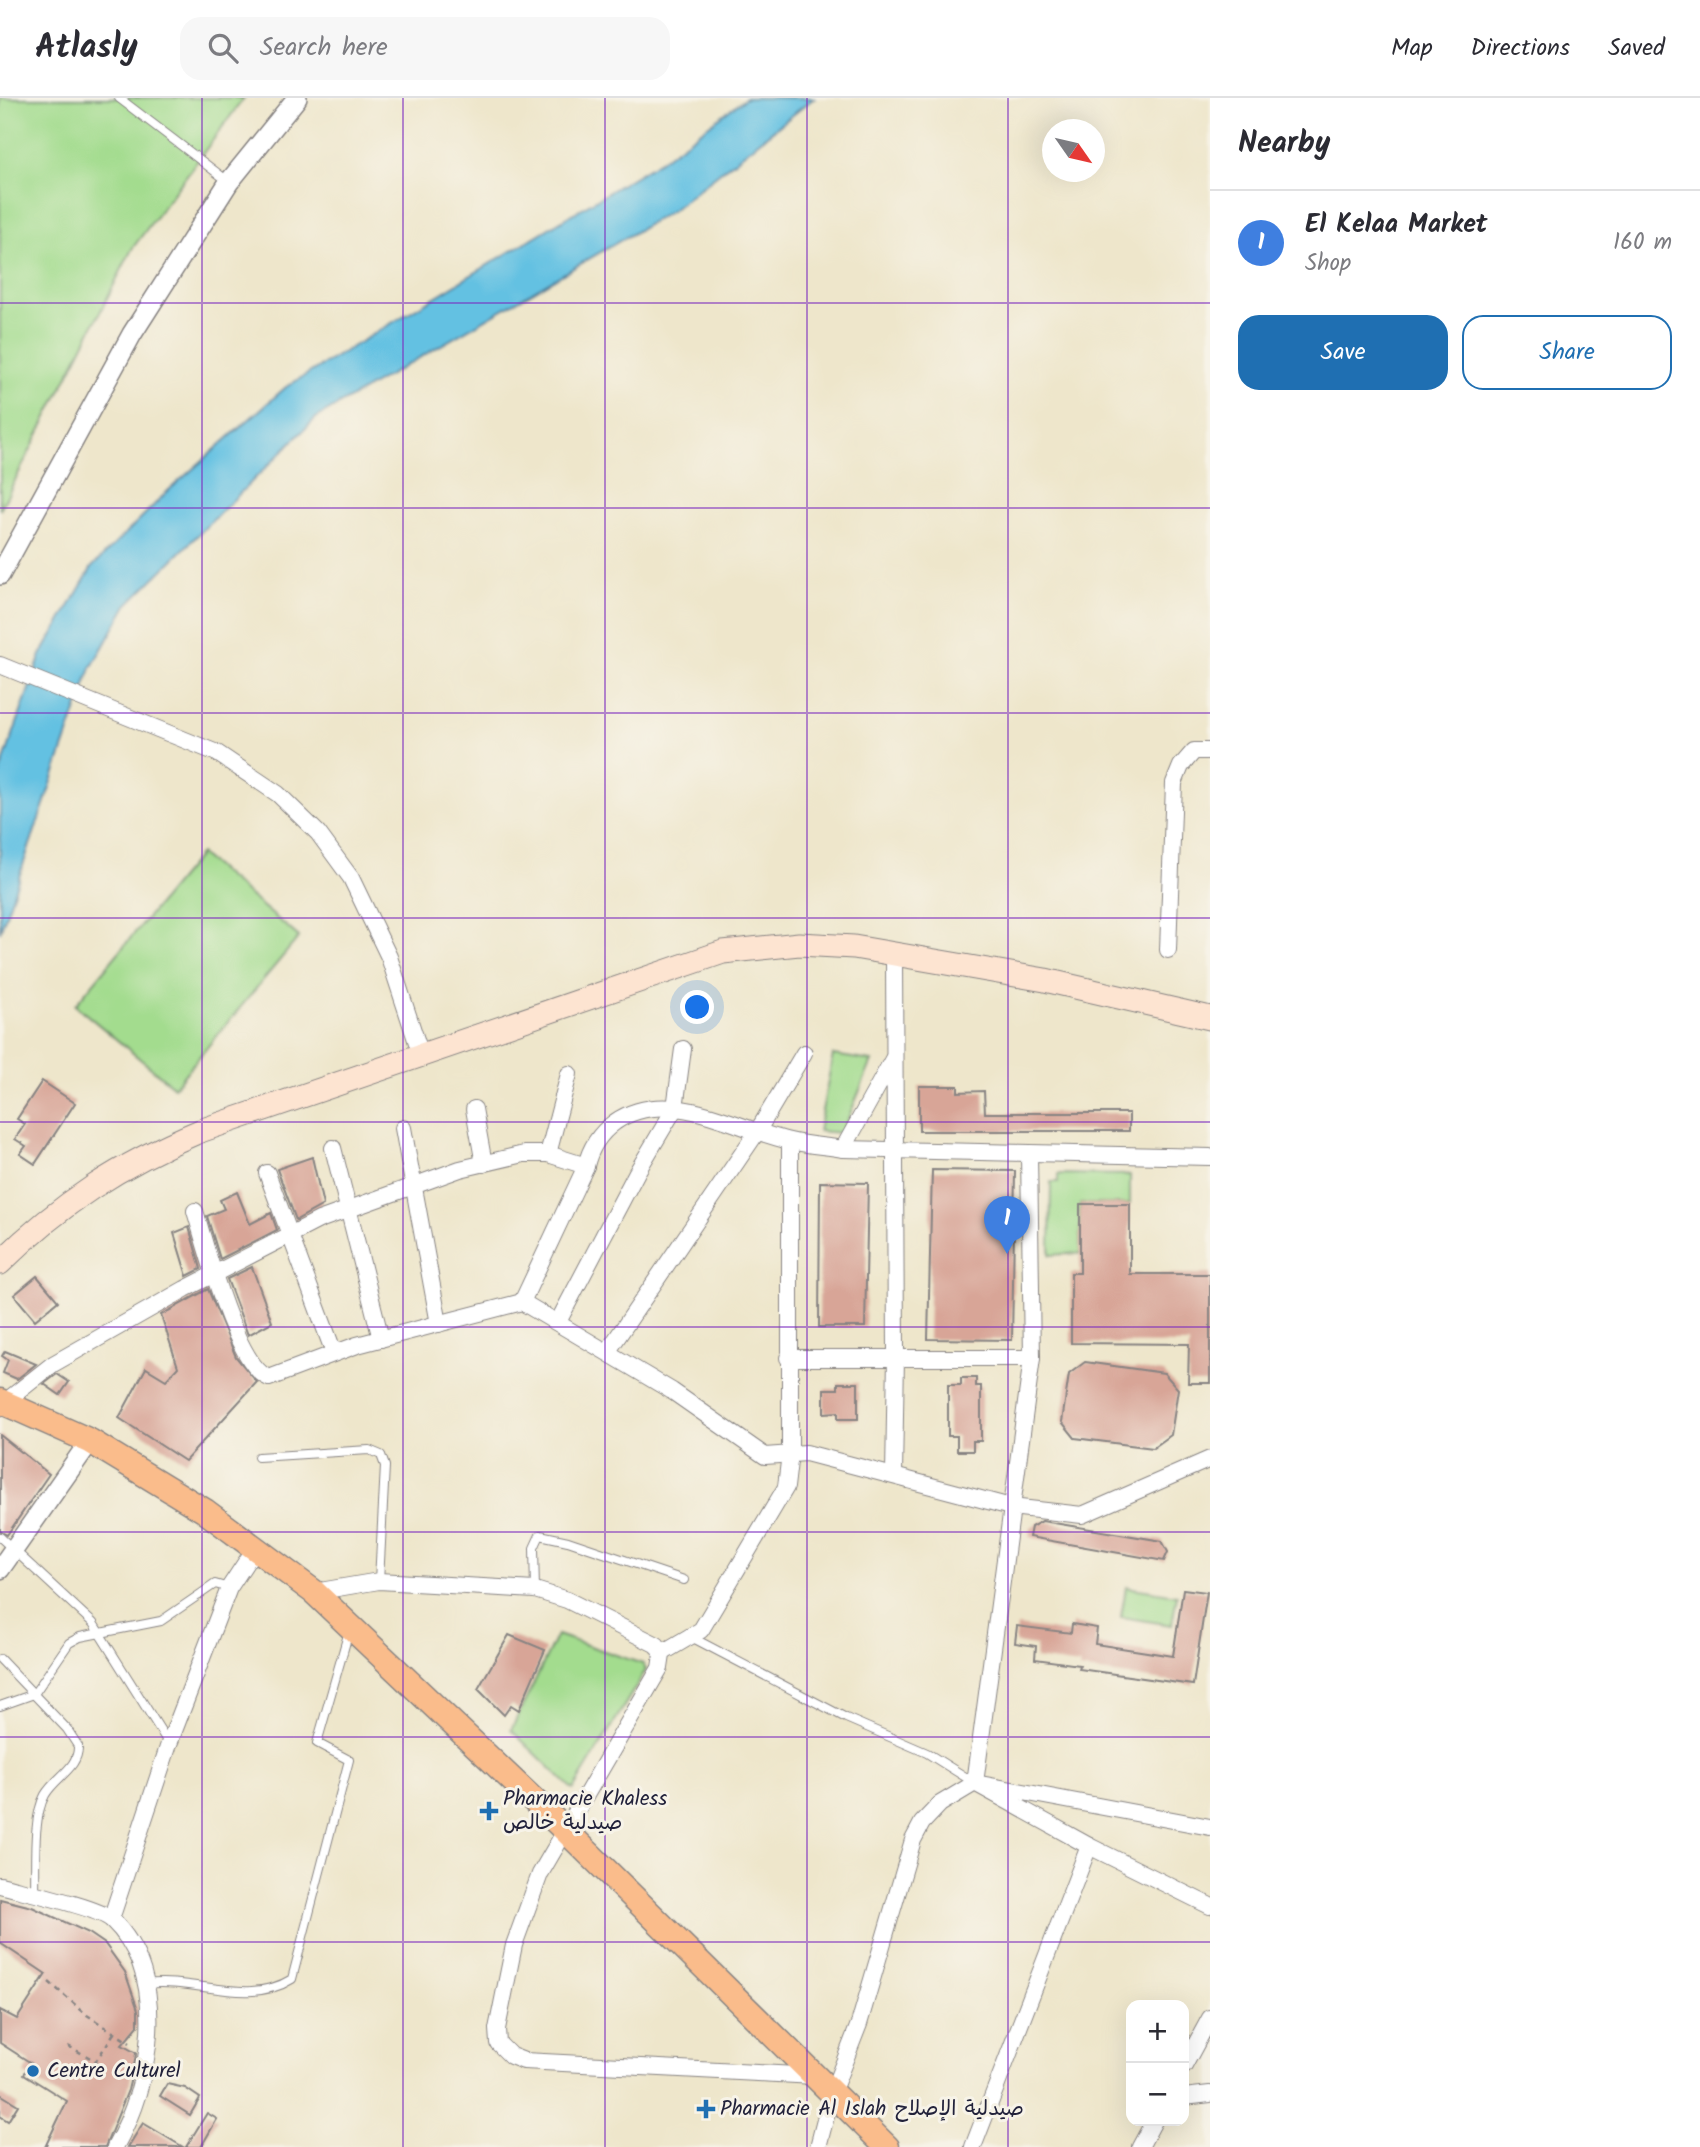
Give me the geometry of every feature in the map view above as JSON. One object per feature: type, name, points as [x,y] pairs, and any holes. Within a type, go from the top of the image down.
[{"type":"main road","points":[[0,1263],[56,1212],[102,1178],[149,1152],[200,1131],[723,952],[799,944],[854,947],[1045,980],[1210,1018]]},
{"type":"main road","points":[[1,1403],[90,1441],[205,1511],[256,1546],[314,1592],[564,1829],[887,2147]]},
{"type":"street","points":[[0,575],[132,334],[229,182],[297,98]]},
{"type":"street","points":[[5,668],[226,758],[278,794],[318,833],[351,877],[371,915],[388,957],[421,1055]]},
{"type":"street","points":[[1168,950],[1174,783],[1181,766],[1194,751],[1210,751]]},
{"type":"street","points":[[894,955],[894,1475]]},
{"type":"street","points":[[558,1322],[637,1172],[675,1108],[683,1049]]},
{"type":"street","points":[[608,1351],[757,1132],[804,1053]]},
{"type":"street","points":[[843,1149],[895,1056]]},
{"type":"street","points":[[548,1154],[569,1074]]},
{"type":"street","points":[[522,1302],[586,1166],[589,1151],[598,1138],[623,1117],[653,1107],[675,1108],[717,1118],[790,1142],[843,1149],[1210,1157]]},
{"type":"street","points":[[474,1109],[484,1164]]},
{"type":"street","points":[[403,1128],[439,1324]]},
{"type":"street","points":[[662,1653],[693,1637],[770,1519],[786,1487],[790,1453],[790,1142]]},
{"type":"street","points":[[333,1148],[381,1339]]},
{"type":"street","points":[[975,1783],[1032,1358],[1029,1153]]},
{"type":"street","points":[[1,1403],[53,1364],[215,1273],[349,1208],[414,1185],[524,1154],[548,1154],[586,1166]]},
{"type":"street","points":[[267,1173],[334,1353]]},
{"type":"street","points":[[195,1211],[243,1349],[263,1376],[276,1377],[334,1353],[522,1302],[672,1391],[765,1456],[806,1453],[1010,1507],[1082,1515],[1210,1459]]},
{"type":"street","points":[[789,1358],[1032,1358]]},
{"type":"street","points":[[0,1569],[7,1543],[90,1441]]},
{"type":"street","points":[[111,1919],[169,1744],[229,1588],[256,1546]]},
{"type":"street","points":[[314,1592],[379,1581],[535,1590],[567,1600],[651,1641],[662,1653]]},
{"type":"street","points":[[662,1653],[660,1668],[564,1829],[541,1874],[514,1945],[497,2029],[498,2043],[503,2050],[524,2061],[824,2085]]},
{"type":"street","points":[[975,1783],[1089,1846],[1210,1906]]},
{"type":"street","points":[[818,2147],[824,2085],[859,2024],[913,1840],[922,1823],[940,1804],[975,1783],[1210,1827]]},
{"type":"street","points":[[973,2147],[1089,1846]]},
{"type":"street","points":[[0,1885],[111,1919],[134,1951],[145,1984],[149,2021],[144,2077],[126,2128],[115,2147]]},
{"type":"street","points":[[1186,2063],[1210,2018]]},
{"type":"street","points":[[1189,2096],[1210,2094]]},
{"type":"street","points":[[1140,2147],[1151,2126]]},
{"type":"lane","points":[[119,98],[229,182]]},
{"type":"lane","points":[[258,1457],[369,1450],[381,1455],[385,1466],[379,1581]]},
{"type":"lane","points":[[535,1590],[534,1548],[540,1535],[568,1541],[684,1580]]},
{"type":"lane","points":[[7,1543],[74,1603],[101,1633],[169,1744]]},
{"type":"lane","points":[[0,1706],[34,1694],[69,1643],[80,1637],[160,1621],[215,1584],[229,1588]]},
{"type":"lane","points":[[145,1984],[240,1991],[268,1989],[292,1979],[349,1760],[317,1743],[350,1626]]},
{"type":"lane","points":[[693,1637],[835,1712],[927,1753],[975,1783]]},
{"type":"lane","points":[[0,1659],[66,1729],[76,1741],[78,1751],[74,1763],[46,1794],[40,1808],[35,1894]]},
{"type":"path","points":[[49,1982],[87,2015],[130,2044],[146,2048]]},
{"type":"path","points":[[68,2046],[96,2061],[114,2033]]},
{"type":"green space","points":[[0,98],[244,98],[132,249],[0,510]]},
{"type":"green space","points":[[200,854],[299,937],[174,1087],[75,1005]]},
{"type":"green space","points":[[833,1055],[872,1061],[842,1133],[818,1131]]},
{"type":"green space","points":[[1058,1174],[1130,1175],[1130,1204],[1080,1204],[1080,1253],[1050,1255],[1051,1182],[1058,1182]]},
{"type":"green space","points":[[1126,1587],[1177,1595],[1172,1625],[1121,1617]]},
{"type":"green space","points":[[557,1635],[643,1664],[646,1670],[573,1790],[511,1730]]},
{"type":"water","points":[[746,98],[814,98],[671,211],[316,418],[127,605],[91,668],[0,932],[0,772],[41,655],[92,567],[169,490],[286,387],[660,161]]},
{"type":"building","points":[[42,1081],[75,1103],[35,1164],[20,1154],[26,1146],[15,1139],[25,1124],[17,1119]]},
{"type":"building","points":[[919,1086],[958,1086],[958,1092],[984,1091],[985,1113],[1129,1113],[1129,1131],[919,1131]]},
{"type":"building","points":[[312,1157],[323,1205],[296,1220],[277,1169]]},
{"type":"building","points":[[932,1170],[1015,1171],[1012,1340],[928,1339]]},
{"type":"building","points":[[820,1182],[868,1183],[865,1327],[819,1327]]},
{"type":"building","points":[[237,1192],[250,1224],[271,1213],[277,1230],[220,1259],[207,1216],[224,1209],[220,1200]]},
{"type":"building","points":[[1080,1204],[1130,1204],[1130,1274],[1210,1274],[1210,1383],[1188,1383],[1189,1344],[1071,1343],[1071,1273],[1080,1273]]},
{"type":"building","points":[[189,1227],[201,1269],[187,1276],[174,1233]]},
{"type":"building","points":[[252,1267],[272,1322],[248,1335],[227,1279]]},
{"type":"building","points":[[37,1276],[58,1301],[35,1320],[14,1295]]},
{"type":"building","points":[[208,1289],[236,1357],[257,1382],[185,1461],[119,1418],[146,1368],[166,1380],[178,1367],[161,1315]]},
{"type":"building","points":[[5,1351],[36,1364],[17,1379],[3,1373],[8,1360],[2,1356]]},
{"type":"building","points":[[1085,1362],[1164,1373],[1178,1389],[1171,1435],[1153,1448],[1075,1438],[1062,1422],[1069,1374]]},
{"type":"building","points":[[57,1374],[69,1382],[60,1395],[44,1384]]},
{"type":"building","points":[[961,1378],[976,1378],[976,1386],[981,1386],[981,1441],[973,1441],[973,1451],[957,1451],[957,1436],[948,1436],[948,1385],[961,1385]]},
{"type":"building","points":[[838,1383],[858,1383],[858,1419],[838,1419],[838,1412],[824,1413],[824,1389],[838,1389]]},
{"type":"building","points":[[0,1435],[49,1474],[7,1535],[0,1531]]},
{"type":"building","points":[[1042,1521],[1162,1541],[1168,1552],[1164,1561],[1029,1537],[1031,1527]]},
{"type":"building","points":[[1183,1589],[1207,1592],[1193,1685],[1079,1669],[1080,1665],[1035,1659],[1036,1646],[1015,1643],[1017,1626],[1071,1633],[1072,1624],[1097,1628],[1095,1644],[1173,1656]]},
{"type":"building","points":[[509,1635],[545,1650],[519,1710],[511,1705],[504,1715],[478,1689]]},
{"type":"building","points":[[0,1899],[32,1907],[89,1933],[105,1944],[125,1972],[138,2010],[138,2026],[122,2045],[136,2053],[128,2090],[105,2147],[45,2147],[67,2101],[24,2074],[31,2063],[0,2043],[0,2010],[17,2019],[46,1974],[0,1943]]},
{"type":"building","points":[[167,2084],[185,2088],[200,2098],[190,2115],[160,2096]]},
{"type":"building","points":[[0,2094],[18,2105],[8,2121],[0,2116]]},
{"type":"building","points":[[207,2113],[217,2119],[201,2147],[186,2147]]},
{"type":"building","points":[[143,2123],[183,2147],[128,2147]]},
{"type":"place","name":"El Kelaa Market","points":[[1007,1254]]},
{"type":"place","name":"Pharmacie Khaless صيدلية خالص","points":[[489,1811]]},
{"type":"place","name":"Centre Culturel","points":[[33,2071]]},
{"type":"place","name":"Pharmacie Al Islah صيدلية الإصلاح","points":[[706,2109]]}]
